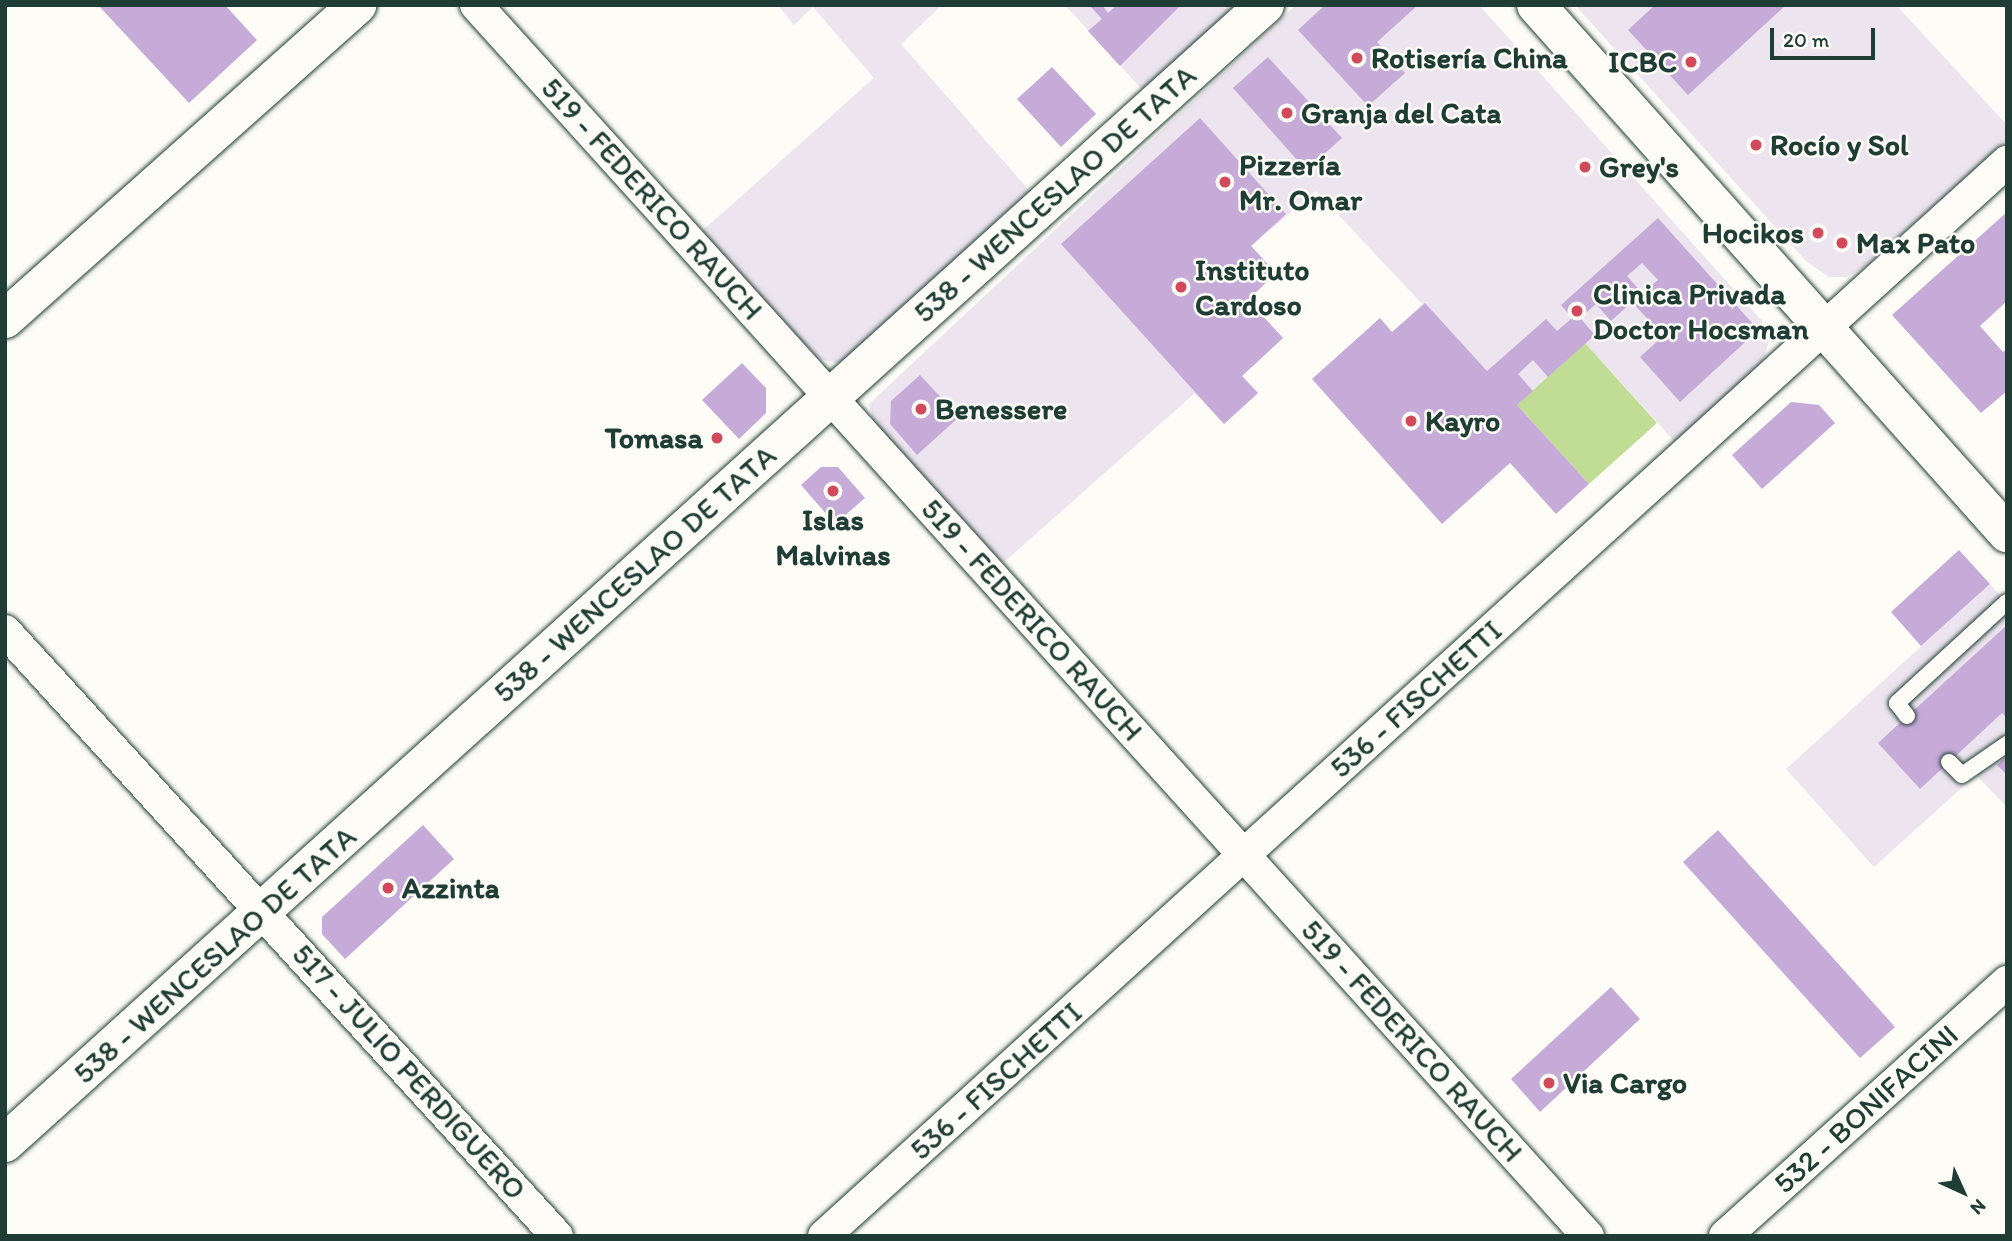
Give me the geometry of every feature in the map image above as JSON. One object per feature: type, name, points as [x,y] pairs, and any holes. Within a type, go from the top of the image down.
[{"type":"street","points":[[5,319],[358,5]]},
{"type":"street","name":"519 - FEDERICO RAUCH","points":[[475,5],[1588,1236]]},
{"type":"street","name":"538 - WENCESLAO DE TATA","points":[[5,1143],[1265,5]]},
{"type":"street","points":[[1535,5],[2007,533]]},
{"type":"street","name":"536 - FISCHETTI","points":[[824,1236],[2007,162]]},
{"type":"street","name":"517 - JULIO PERDIGUERO","points":[[5,631],[264,911],[557,1236]]},
{"type":"street","name":"532 - BONIFACINI","points":[[1725,1236],[2007,982]]},
{"type":"lane","points":[[1908,716],[1897,704],[1985,634],[2007,603]]},
{"type":"lane","points":[[1950,762],[1962,775],[2007,744]]},
{"type":"shaded area","points":[[778,5],[942,5],[901,44],[1035,197],[857,355],[838,363],[818,359],[701,232],[874,78],[813,7],[794,25]]},
{"type":"shaded area","points":[[1065,5],[1247,5],[1148,96]]},
{"type":"shaded area","points":[[1296,5],[1479,5],[1762,321],[1769,341],[1763,361],[1675,442],[1586,344],[1517,405],[1316,191],[1251,246],[1276,273],[1248,300],[1283,338],[1242,376],[1258,393],[1224,424],[1195,393],[1003,563],[874,424],[869,404]]},
{"type":"shaded area","points":[[1575,5],[1896,5],[2007,125],[2007,140],[1865,267],[1846,277],[1829,277],[1806,261]]},
{"type":"shaded area","points":[[1990,584],[2007,603],[2007,807],[1976,775],[1874,867],[1786,769]]},
{"type":"green space","points":[[1585,343],[1657,423],[1589,484],[1517,405]]},
{"type":"building","points":[[98,5],[225,5],[257,40],[189,103]]},
{"type":"building","points":[[1089,5],[1102,5],[1108,13],[1117,5],[1181,5],[1120,66],[1088,31],[1102,19]]},
{"type":"building","name":"Rotisería China","points":[[1325,5],[1418,5],[1377,42],[1405,73],[1368,106],[1298,30]]},
{"type":"building","name":"ICBC","points":[[1655,5],[1786,5],[1688,95],[1628,30]]},
{"type":"building","name":"Granja del Cata","points":[[1268,57],[1342,138],[1306,170],[1233,88]]},
{"type":"building","points":[[1052,67],[1096,114],[1061,147],[1017,99]]},
{"type":"building","name":"Instituto Cardoso","points":[[1200,118],[1286,214],[1251,246],[1276,273],[1248,300],[1283,338],[1242,376],[1258,393],[1224,424],[1061,244]]},
{"type":"building","points":[[2007,212],[2007,301],[1980,326],[2003,352],[2007,349],[2007,391],[1981,413],[1892,315]]},
{"type":"building","points":[[1658,218],[1753,324],[1754,334],[1680,402],[1640,357],[1663,336],[1632,302],[1611,321],[1596,304],[1580,318],[1595,335],[1548,377],[1533,360],[1518,374],[1533,391],[1517,405],[1589,484],[1556,514],[1510,463],[1442,524],[1312,379],[1380,318],[1392,332],[1425,303],[1487,371],[1546,319],[1557,331],[1572,318],[1561,305]],"holes":[[[1642,263],[1658,280],[1642,293],[1627,276]]]},
{"type":"building","points":[[742,363],[766,388],[766,413],[739,439],[702,400]]},
{"type":"building","name":"Benessere","points":[[920,375],[959,417],[917,455],[890,424],[891,401]]},
{"type":"building","points":[[1791,402],[1819,405],[1835,423],[1762,489],[1732,455]]},
{"type":"building","name":"Islas Malvinas","points":[[821,467],[838,467],[865,498],[835,524],[801,485]]},
{"type":"building","points":[[1959,550],[1990,584],[1921,646],[1891,612]]},
{"type":"building","points":[[2007,625],[2007,718],[2002,713],[1920,789],[1878,743]]},
{"type":"building","points":[[2007,756],[2007,775],[1997,765]]},
{"type":"building","name":"Azzinta","points":[[423,825],[454,859],[345,959],[322,934],[322,917]]},
{"type":"building","points":[[1718,830],[1895,1027],[1860,1058],[1683,862]]},
{"type":"building","points":[[1611,987],[1640,1019],[1540,1112],[1511,1079]]},
{"type":"place","name":"Rotisería China","points":[[1357,58]]},
{"type":"place","name":"ICBC","points":[[1691,62]]},
{"type":"place","name":"Granja del Cata","points":[[1287,113]]},
{"type":"place","name":"Rocío y Sol","points":[[1756,145]]},
{"type":"place","name":"Grey's","points":[[1585,167]]},
{"type":"place","name":"Pizzería Mr. Omar","points":[[1225,182]]},
{"type":"place","name":"Hocikos","points":[[1818,233]]},
{"type":"place","name":"Max Pato","points":[[1842,243]]},
{"type":"place","name":"Instituto Cardoso","points":[[1181,287]]},
{"type":"place","name":"Clinica Privada Doctor Hocsman","points":[[1577,311]]},
{"type":"place","name":"Benessere","points":[[921,409]]},
{"type":"place","name":"Kayro","points":[[1411,421]]},
{"type":"place","name":"Tomasa","points":[[717,438]]},
{"type":"place","name":"Islas Malvinas","points":[[833,491]]},
{"type":"place","name":"Azzinta","points":[[388,888]]},
{"type":"place","name":"Via Cargo","points":[[1549,1083]]}]
